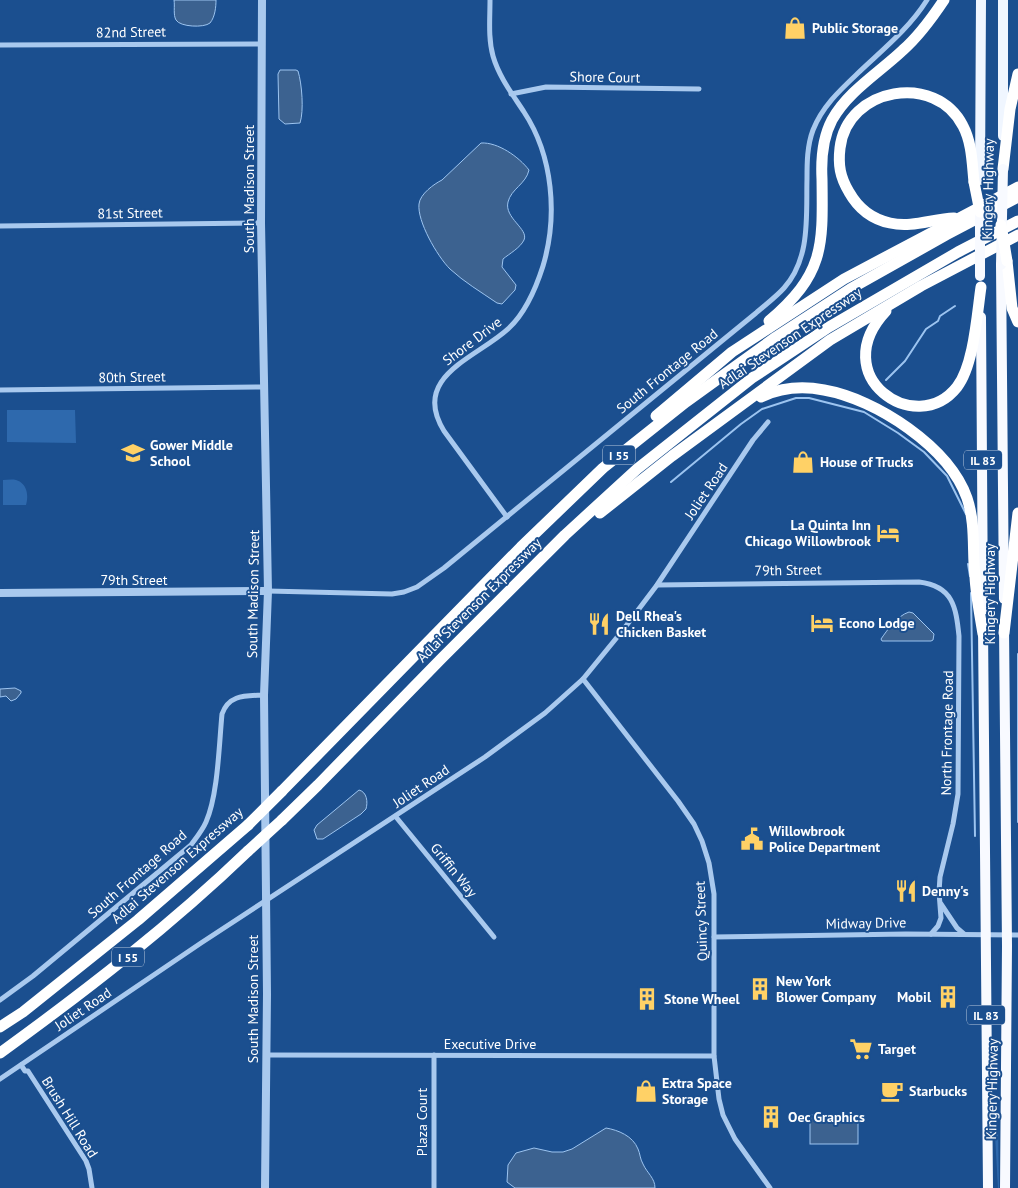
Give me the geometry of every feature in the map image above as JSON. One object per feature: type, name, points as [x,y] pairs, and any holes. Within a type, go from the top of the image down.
[{"type":"highway","points":[[603,468],[636,433],[792,300],[803,287],[813,271],[823,227],[823,151],[826,135],[832,120],[851,96],[905,49],[944,0]]},
{"type":"highway","points":[[1002,170],[1010,109],[1018,74]]},
{"type":"highway","points":[[961,218],[904,225],[874,218],[861,209],[844,184],[839,171],[841,144],[844,131],[851,118],[861,108],[882,96],[910,93],[938,101],[949,109],[963,126],[969,142],[977,181],[980,212]]},
{"type":"highway","name":"Kingery Highway","points":[[1001,225],[1002,170]]},
{"type":"highway","points":[[732,352],[844,279],[1018,187]]},
{"type":"highway","name":"Adlai Stevenson Expressway","points":[[0,1027],[22,1012],[138,920],[248,824],[521,547],[603,468],[686,402],[776,336],[850,289],[1018,197]]},
{"type":"highway","name":"Kingery Highway","points":[[980,212],[988,1188]]},
{"type":"highway","name":"Adlai Stevenson Expressway","points":[[0,1053],[133,952],[212,886],[318,785],[565,535],[637,470],[752,378],[829,327],[958,252],[1018,221]]},
{"type":"highway","points":[[1001,225],[1004,262],[1012,308],[1018,322]]},
{"type":"highway","points":[[565,535],[586,526],[672,456],[830,340],[921,286],[1018,235]]},
{"type":"highway","name":"Kingery Highway","points":[[1004,262],[1005,1188]]},
{"type":"highway","points":[[921,286],[886,311],[876,322],[866,342],[865,356],[867,367],[877,387],[893,399],[912,406],[932,404],[950,394],[958,386],[966,369],[974,339],[980,281]]},
{"type":"highway","points":[[743,404],[773,391],[793,388],[824,390],[846,396],[883,412],[920,438],[934,451],[956,476],[967,500],[974,529],[975,577],[983,634]]},
{"type":"highway","points":[[1004,634],[1018,513]]},
{"type":"main road","name":"Kingery Highway","points":[[977,181],[981,0]]},
{"type":"main road","name":"Kingery Highway","points":[[1002,170],[1003,0]]},
{"type":"street","name":"South Madison Street","points":[[262,0],[261,223],[268,591],[264,695],[265,1188]]},
{"type":"street","name":"Shore Drive","points":[[490,0],[490,35],[493,56],[511,94],[525,113],[542,152],[548,177],[551,218],[545,260],[535,289],[518,318],[509,328],[447,373],[438,388],[434,402],[437,418],[444,431],[507,517]]},
{"type":"street","name":"South Frontage Road","points":[[268,591],[392,594],[416,587],[444,568],[507,517],[750,318],[785,287],[795,272],[805,243],[809,145],[818,118],[827,104],[903,30],[927,0]]},
{"type":"street","name":"82nd Street","points":[[0,45],[262,44]]},
{"type":"street","name":"Shore Court","points":[[511,94],[546,87],[699,88]]},
{"type":"street","name":"81st Street","points":[[0,226],[261,223]]},
{"type":"street","name":"80th Street","points":[[0,390],[264,387]]},
{"type":"street","name":"Joliet Road","points":[[0,1079],[201,943],[507,743],[583,680],[657,585],[753,440],[768,422]]},
{"type":"street","name":"79th Street","points":[[657,585],[919,582]]},
{"type":"street","name":"North Frontage Road","points":[[919,582],[939,588],[949,596],[956,611],[959,636],[958,794],[940,877],[940,904]]},
{"type":"street","name":"79th Street","points":[[0,593],[268,591]]},
{"type":"street","name":"Quincy Street","points":[[583,680],[678,801],[697,831],[706,852],[712,874],[714,894],[714,1056],[719,1099],[729,1129],[741,1149],[770,1188]]},
{"type":"street","name":"South Frontage Road","points":[[0,1000],[33,976],[190,845],[206,823],[210,811],[224,707],[236,698],[264,695]]},
{"type":"street","name":"Griffin Way","points":[[396,817],[494,937]]},
{"type":"street","points":[[931,934],[938,926],[941,918],[940,904]]},
{"type":"street","points":[[940,904],[957,928],[964,934]]},
{"type":"street","name":"Midway Drive","points":[[714,937],[931,934],[1018,935]]},
{"type":"street","name":"Executive Drive","points":[[266,1055],[714,1056]]},
{"type":"street","name":"Plaza Court","points":[[434,1055],[434,1188]]},
{"type":"street","name":"Brush Hill Road","points":[[20,1065],[25,1071],[28,1071],[86,1161],[92,1188]]},
{"type":"shaded area","points":[[174,0],[216,0],[212,21],[207,25],[198,26],[178,22],[175,16]]},
{"type":"shaded area","points":[[280,70],[298,71],[302,97],[300,123],[285,124],[279,119],[278,74]]},
{"type":"shaded area","points":[[481,143],[488,143],[508,151],[529,170],[525,179],[512,193],[508,202],[510,213],[525,236],[520,246],[503,259],[502,267],[516,285],[515,290],[502,304],[497,303],[479,291],[450,269],[439,256],[429,238],[419,211],[420,200],[425,193],[442,180]]},
{"type":"shaded area","points":[[7,410],[75,410],[76,443],[7,442]]},
{"type":"shaded area","points":[[3,480],[16,480],[23,484],[27,494],[26,505],[3,505]]},
{"type":"shaded area","points":[[909,612],[913,613],[934,634],[933,640],[882,641],[881,639],[893,623]]},
{"type":"shaded area","points":[[15,688],[21,691],[16,699],[11,701],[6,696],[0,697],[0,689]]},
{"type":"shaded area","points":[[359,790],[364,793],[366,798],[366,809],[323,839],[317,839],[314,830],[317,825]]},
{"type":"shaded area","points":[[810,1115],[858,1115],[858,1144],[810,1144]]},
{"type":"shaded area","points":[[994,1117],[998,1124],[999,1188],[998,1188]]},
{"type":"shaded area","points":[[606,1128],[620,1132],[636,1144],[642,1162],[654,1181],[655,1188],[515,1188],[507,1182],[508,1165],[516,1153],[534,1148],[552,1152],[563,1152],[572,1149]]},
{"type":"waterway","points":[[886,380],[905,361],[926,329],[955,306]]},
{"type":"waterway","points":[[671,482],[762,409],[796,398],[809,398],[864,412],[924,452],[947,476],[966,514]]},
{"type":"waterway","points":[[968,564],[970,576]]},
{"type":"waterway","points":[[971,593],[975,836]]},
{"type":"waterway","points":[[1018,654],[1018,822]]},
{"type":"place","name":"Public Storage","points":[[795,28]]},
{"type":"place","name":"Gower Middle School","points":[[133,453]]},
{"type":"place","name":"House of Trucks","points":[[803,462]]},
{"type":"place","name":"La Quinta Inn Chicago Willowbrook","points":[[888,533]]},
{"type":"place","name":"Econo Lodge","points":[[822,623]]},
{"type":"place","name":"Dell Rhea's Chicken Basket","points":[[599,624]]},
{"type":"place","name":"Willowbrook Police Department","points":[[752,839]]},
{"type":"place","name":"Denny's","points":[[906,891]]},
{"type":"place","name":"New York Blower Company","points":[[760,989]]},
{"type":"place","name":"Mobil","points":[[948,997]]},
{"type":"place","name":"Stone Wheel","points":[[647,999]]},
{"type":"place","name":"Target","points":[[861,1049]]},
{"type":"place","name":"Extra Space Storage","points":[[646,1091]]},
{"type":"place","name":"Starbucks","points":[[892,1091]]},
{"type":"place","name":"Oec Graphics","points":[[771,1117]]}]
